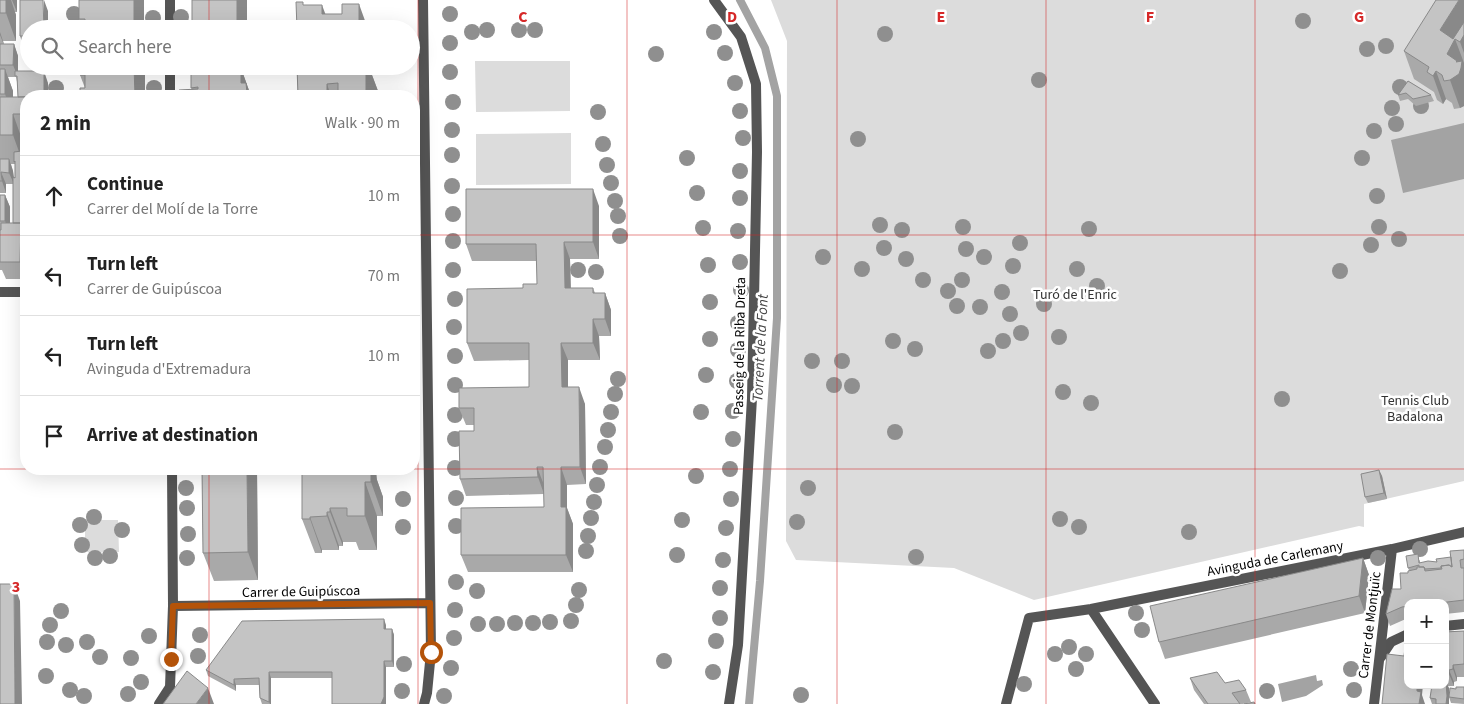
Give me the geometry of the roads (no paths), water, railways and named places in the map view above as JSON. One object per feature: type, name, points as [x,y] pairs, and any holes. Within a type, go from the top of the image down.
[{"type":"street","points":[[170,0],[170,20]]},
{"type":"street","points":[[423,0],[431,560],[431,652],[424,704]]},
{"type":"street","name":"Passeig de la Riba Dreta","points":[[714,0],[741,37],[756,84],[757,162],[752,398],[738,645],[729,704]]},
{"type":"street","points":[[170,75],[170,90]]},
{"type":"street","points":[[0,292],[20,292]]},
{"type":"street","points":[[159,704],[170,687],[173,606],[172,475]]},
{"type":"street","name":"Avinguda de Carlemany","points":[[1006,704],[1029,618],[1091,609],[1392,549],[1464,532]]},
{"type":"street","name":"Carrer de Montjuïc","points":[[1374,704],[1392,549]]},
{"type":"street","name":"Carrer de Guipúscoa","points":[[173,606],[430,603]]},
{"type":"street","points":[[1091,609],[1156,704]]},
{"type":"street","points":[[1449,626],[1464,624]]},
{"type":"street","points":[[1379,659],[1391,642],[1404,636]]},
{"type":"waterway","name":"Torrent de la Font","points":[[740,0],[765,48],[777,96],[777,318],[760,581],[749,704]]},
{"type":"park label","name":"Turó de l'Enric","points":[[1075,294]]},
{"type":"park label","name":"Tennis Club Badalona","points":[[1415,408]]}]
